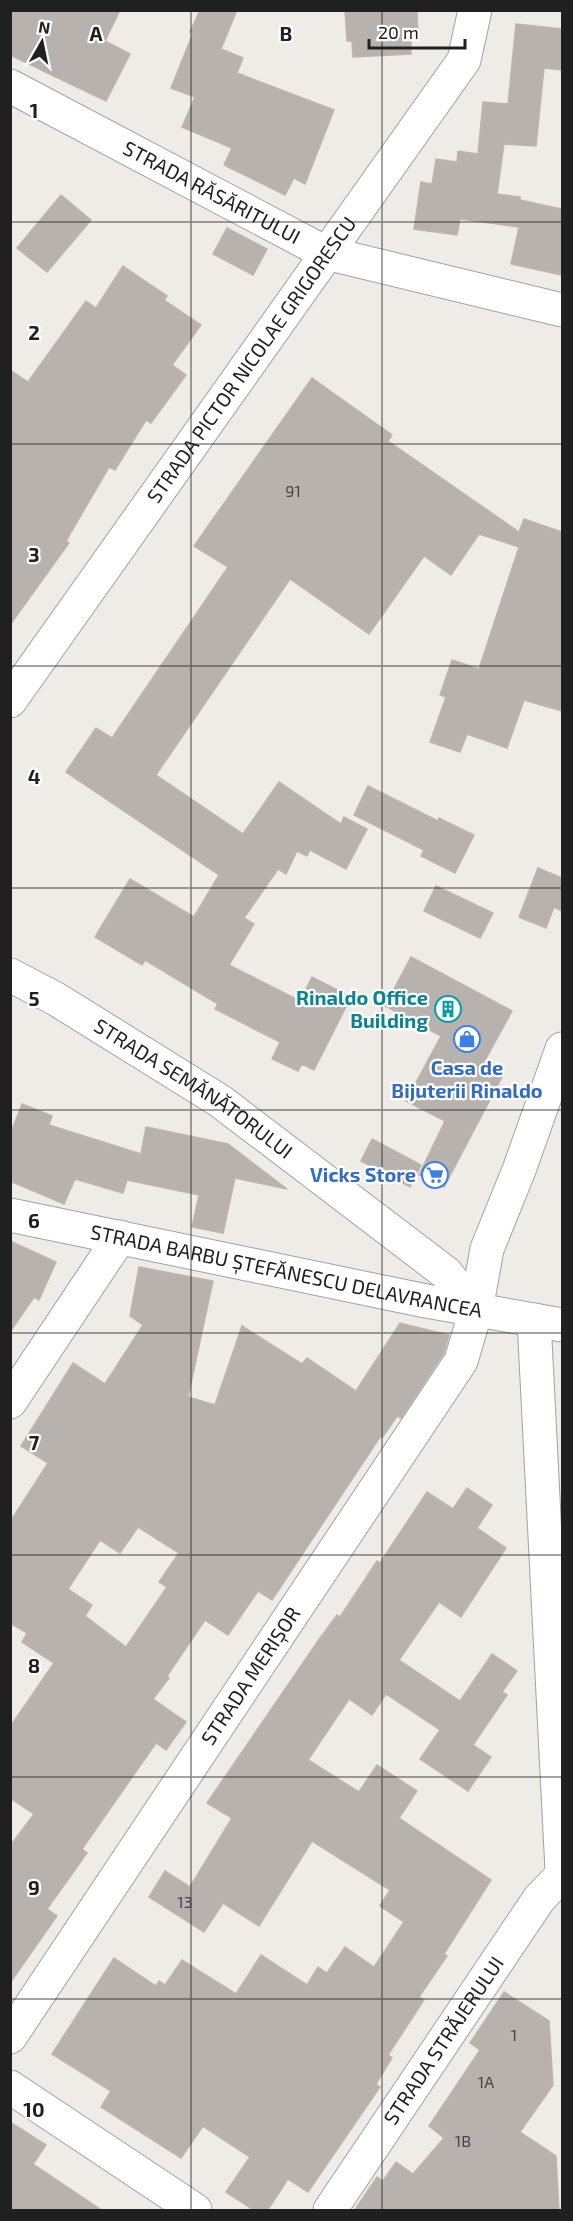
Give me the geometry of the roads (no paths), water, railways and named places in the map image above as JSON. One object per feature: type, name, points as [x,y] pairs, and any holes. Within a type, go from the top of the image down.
[{"type":"street","name":"STRADA PICTOR NICOLAE GRIGORESCU","points":[[10,700],[464,60],[475,10]]},
{"type":"street","name":"STRADA RĂSĂRITULUI","points":[[10,86],[326,253],[562,310]]},
{"type":"street","name":"STRADA SEMĂNĂTORULUI","points":[[10,975],[56,999],[220,1101],[446,1273],[476,1310]]},
{"type":"street","name":"STRADA MERIȘOR","points":[[10,2037],[461,1361],[476,1310],[487,1249],[519,1170],[562,1049]]},
{"type":"street","name":"STRADA BARBU ȘTEFĂNESCU DELAVRANCEA","points":[[10,1215],[476,1310],[548,1322]]},
{"type":"street","points":[[10,1402],[120,1238]]},
{"type":"street","points":[[548,1322],[562,1871]]},
{"type":"street","name":"STRADA STRĂJERULUI","points":[[330,2211],[539,1899],[562,1875]]},
{"type":"street","points":[[10,2087],[195,2211]]},
{"type":"place","name":"Rinaldo Office Building","points":[[448,1009]]},
{"type":"place","name":"Casa de Bijuterii Rinaldo","points":[[467,1039]]},
{"type":"place","name":"Vicks Store","points":[[435,1175]]}]
